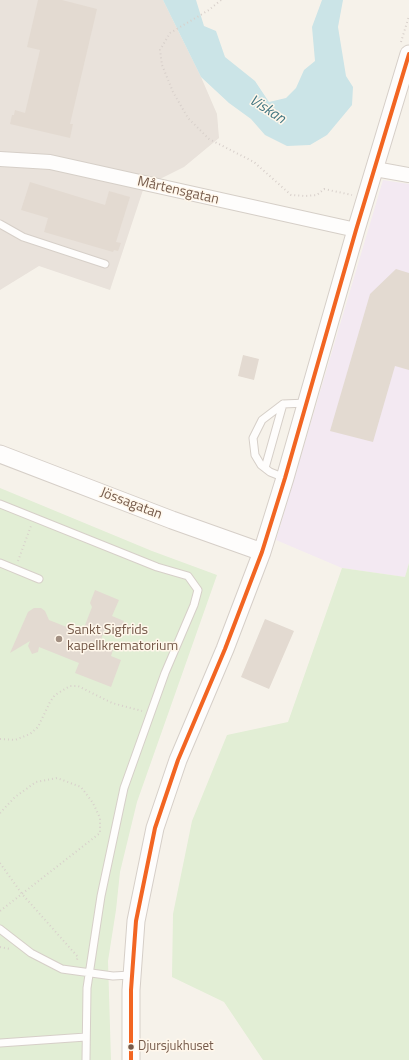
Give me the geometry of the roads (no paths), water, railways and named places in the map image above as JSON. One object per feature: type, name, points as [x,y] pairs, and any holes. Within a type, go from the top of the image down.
[{"type":"street","points":[[131,1060],[132,975],[136,921],[158,820],[178,760],[225,649],[262,552],[409,54]]},
{"type":"street","name":"Mårtensgatan","points":[[0,159],[50,162],[356,230]]},
{"type":"street","points":[[375,169],[409,175]]},
{"type":"street","name":"Jössagatan","points":[[0,454],[262,552]]},
{"type":"lane","points":[[0,224],[23,237],[105,264]]},
{"type":"lane","points":[[285,478],[265,468],[255,455],[253,438],[262,420],[283,404],[307,402]]},
{"type":"lane","points":[[265,468],[283,404]]},
{"type":"lane","points":[[0,504],[157,567],[188,576],[195,583],[198,590],[194,605],[151,712],[124,788],[101,896],[87,988],[86,1060]]},
{"type":"lane","points":[[0,563],[38,579]]},
{"type":"lane","points":[[0,929],[20,946],[44,961],[62,969],[113,976],[132,975]]},
{"type":"lane","points":[[0,1043],[86,1037]]},
{"type":"water","name":"Viskan","points":[[163,0],[196,0],[204,26],[216,31],[225,57],[255,81],[269,102],[286,98],[296,88],[304,70],[315,61],[312,27],[322,0],[343,0],[338,27],[346,76],[353,87],[352,105],[327,135],[310,145],[287,146],[265,135],[251,119],[229,103],[201,77]]},
{"type":"place","name":"Sankt Sigfrids kapellkrematorium","points":[[59,639]]},
{"type":"place","name":"Djursjukhuset","points":[[131,1047]]}]
